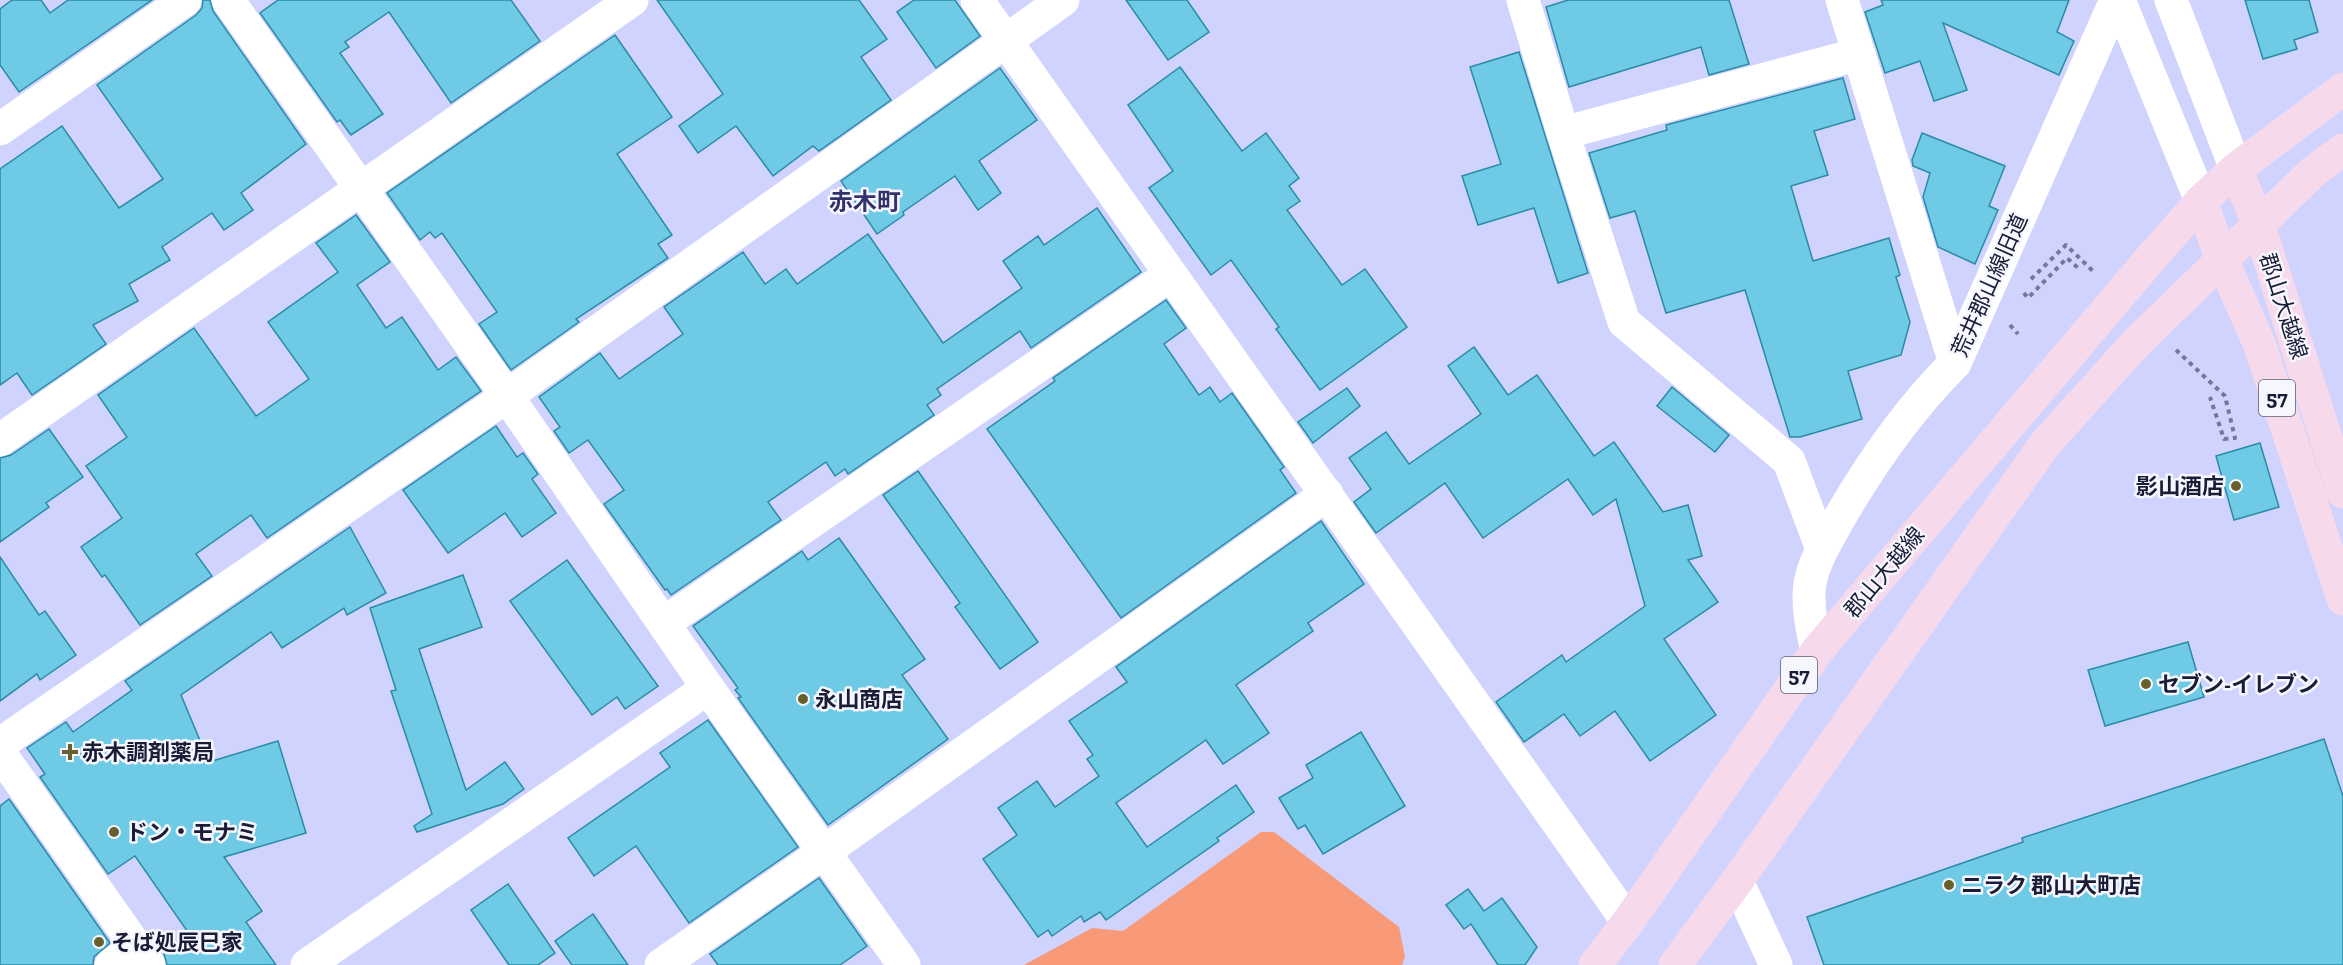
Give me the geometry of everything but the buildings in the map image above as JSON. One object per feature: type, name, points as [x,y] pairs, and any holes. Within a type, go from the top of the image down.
[{"type":"main road","points":[[2236,169],[2343,89]]},
{"type":"main road","points":[[2258,223],[2314,171],[2343,150]]},
{"type":"main road","name":"郡山大越線","points":[[1595,965],[1628,922],[1817,651],[2201,201],[2236,169],[2258,223],[2343,492]]},
{"type":"main road","name":"郡山大越線","points":[[2201,201],[2222,260],[2259,343],[2343,598]]},
{"type":"main road","name":"郡山大越線","points":[[1676,965],[2045,444],[2137,342],[2258,223]]},
{"type":"street","points":[[0,129],[185,0]]},
{"type":"street","points":[[228,0],[904,965]]},
{"type":"street","points":[[0,440],[632,0]]},
{"type":"street","points":[[977,0],[1628,922]]},
{"type":"street","points":[[0,744],[507,396],[1063,0]]},
{"type":"street","points":[[1523,0],[1624,322],[1789,461],[1822,549]]},
{"type":"street","points":[[1842,0],[1955,363]]},
{"type":"street","name":"荒井郡山線旧道","points":[[2117,0],[2201,201]]},
{"type":"street","name":"荒井郡山線旧道","points":[[1817,651],[1811,629],[1810,583],[1822,549],[1855,490],[1925,393],[1955,363],[2117,0]]},
{"type":"street","points":[[2171,0],[2236,169]]},
{"type":"street","points":[[1563,133],[1859,54]]},
{"type":"street","points":[[664,623],[1170,275]]},
{"type":"street","points":[[661,965],[825,852],[1327,494]]},
{"type":"street","points":[[308,965],[708,688]]},
{"type":"street","points":[[0,753],[143,956],[111,965]]},
{"type":"street","points":[[1737,881],[1776,965]]},
{"type":"path","points":[[2028,282],[2066,245]]},
{"type":"path","points":[[2020,290],[2028,298],[2067,258],[2078,268]]},
{"type":"path","points":[[2210,397],[2224,439],[2235,438]]},
{"type":"shaded area","points":[[1261,832],[1274,832],[1399,927],[1405,956],[1402,965],[1024,965],[1092,928],[1123,931]]},
{"type":"place","name":"影山酒店","points":[[2236,486]]},
{"type":"place","name":"セブン-イレブン","points":[[2146,684]]},
{"type":"place","name":"永山商店","points":[[803,699]]},
{"type":"place","name":"赤木調剤薬局","points":[[70,752]]},
{"type":"place","name":"ドン・モナミ","points":[[114,832]]},
{"type":"place","name":"ニラク 郡山大町店","points":[[1949,885]]},
{"type":"place","name":"そば処辰巳家","points":[[99,942]]},
{"type":"district","name":"赤木町","points":[[865,202]]}]
